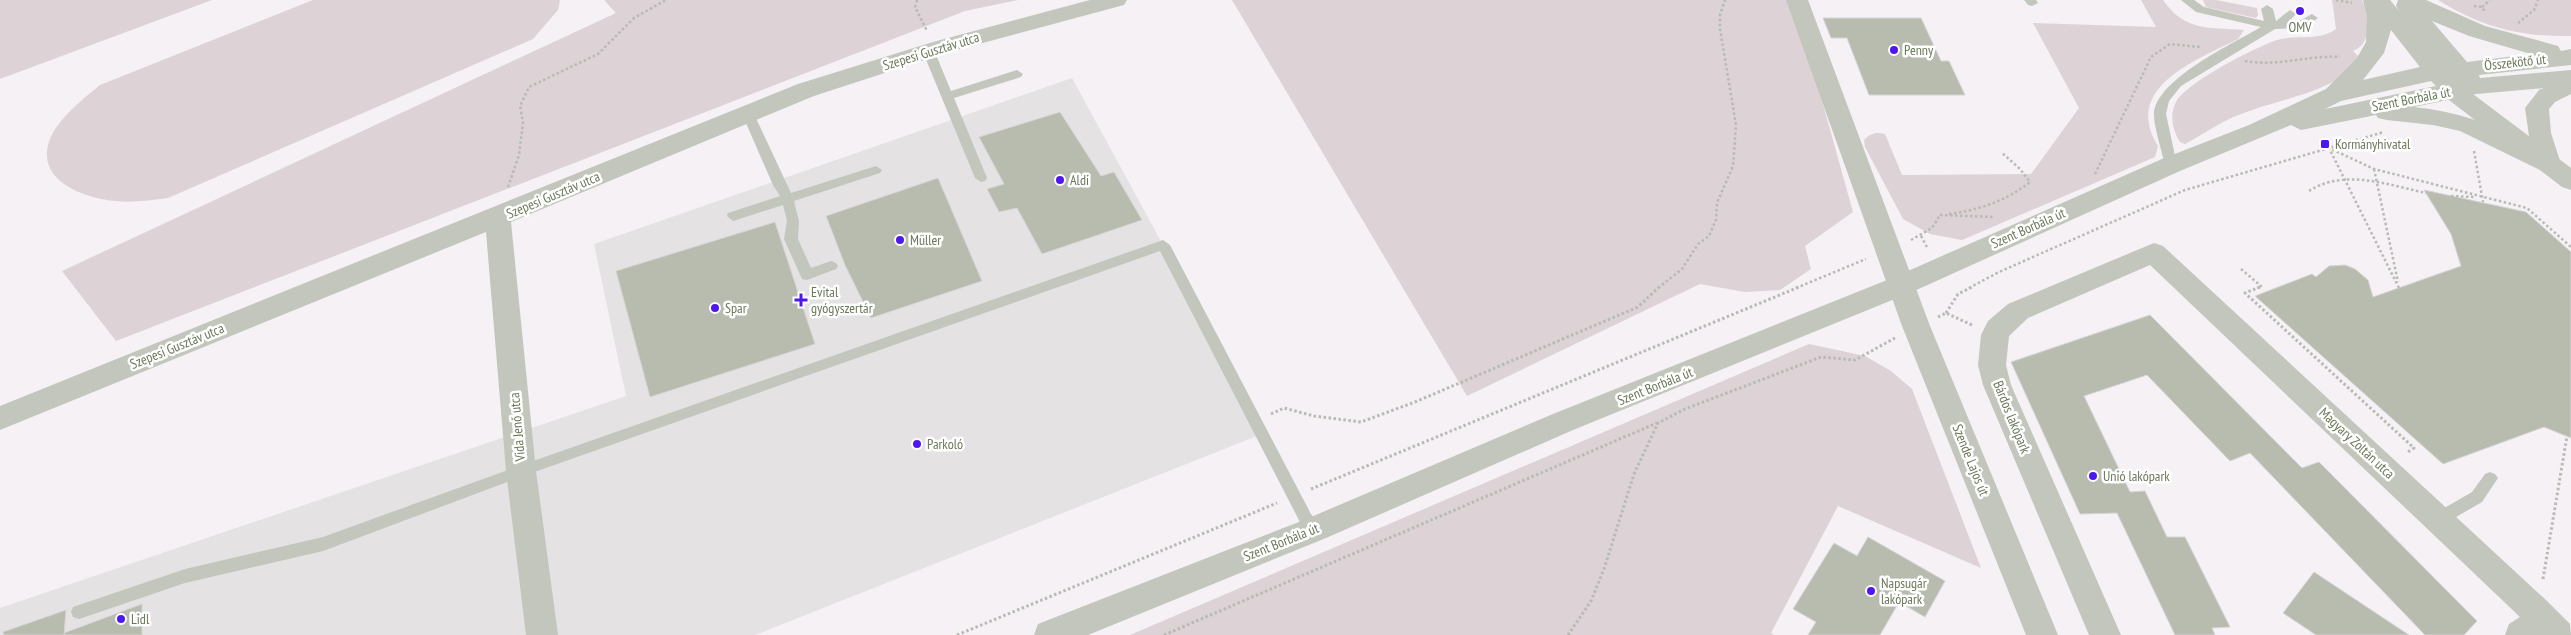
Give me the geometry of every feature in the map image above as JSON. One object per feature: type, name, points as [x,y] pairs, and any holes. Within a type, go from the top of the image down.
[{"type":"street","name":"Szepesi Gusztáv utca","points":[[0,418],[498,218],[806,90],[934,49],[1116,0]]},
{"type":"street","name":"Szende Lajos út","points":[[1797,0],[1916,326],[2042,635]]},
{"type":"street","points":[[2334,95],[2373,54],[2380,33],[2380,14],[2374,0]]},
{"type":"street","points":[[2378,0],[2435,72],[2463,82]]},
{"type":"street","points":[[2402,0],[2463,82],[2550,164],[2571,181]]},
{"type":"street","points":[[2408,0],[2458,26],[2508,42],[2571,56]]},
{"type":"street","name":"Összekötő út","points":[[2463,82],[2571,56]]},
{"type":"street","name":"Szent Borbála út","points":[[1050,635],[1315,529],[1563,422],[1902,285],[2171,165],[2258,131],[2334,95],[2435,72]]},
{"type":"street","name":"Összekötő út","points":[[2463,82],[2571,78]]},
{"type":"street","name":"Szent Borbála út","points":[[2258,131],[2360,109],[2463,82]]},
{"type":"street","points":[[2550,164],[2539,133],[2537,108],[2547,96],[2571,85]]},
{"type":"street","points":[[2360,109],[2440,118],[2464,124],[2499,138],[2550,164]]},
{"type":"street","name":"Vida Jenő utca","points":[[498,218],[521,471],[542,635]]},
{"type":"street","name":"Magyary Zoltán utca","points":[[1995,335],[2018,312],[2154,253],[2439,519],[2541,630]]},
{"type":"street","name":"Bárdos lakópark","points":[[1995,335],[1992,365],[1997,385],[2105,635]]},
{"type":"lane","points":[[2175,0],[2200,10],[2276,25],[2303,24],[2312,18]]},
{"type":"lane","points":[[2187,0],[2200,10]]},
{"type":"lane","points":[[2267,9],[2276,25]]},
{"type":"lane","points":[[2171,165],[2160,114],[2164,100],[2177,83],[2276,25],[2290,14]]},
{"type":"lane","points":[[934,49],[948,96],[981,178]]},
{"type":"lane","points":[[948,96],[1017,74]]},
{"type":"lane","points":[[748,114],[779,185],[787,197],[793,221],[791,239],[807,275],[831,266]]},
{"type":"lane","points":[[732,216],[876,170]]},
{"type":"lane","points":[[79,612],[185,576],[323,544],[521,471],[1164,245],[1306,520],[1315,529]]},
{"type":"lane","points":[[2439,519],[2477,497],[2490,478]]},
{"type":"path","points":[[498,218],[519,155],[523,123],[520,106],[529,87],[598,54],[634,18],[666,0]]},
{"type":"path","points":[[917,0],[915,7],[918,16],[934,49]]},
{"type":"path","points":[[1254,420],[1284,408],[1314,416],[1360,422],[1415,402],[1638,307],[1667,279],[1682,269],[1698,244],[1709,236],[1716,220],[1717,203],[1733,166],[1736,125],[1720,29],[1720,15],[1726,0]]},
{"type":"path","points":[[2336,0],[2350,3]]},
{"type":"path","points":[[2482,7],[2490,0]]},
{"type":"path","points":[[1164,635],[1658,423],[1685,409],[1821,357],[1855,360],[1916,326],[1946,313],[1958,294],[1999,272],[2185,190],[2387,131]]},
{"type":"path","points":[[2329,148],[2374,168],[2482,198],[2527,208],[2571,247]]},
{"type":"path","points":[[2329,148],[2399,288],[2374,168]]},
{"type":"path","points":[[957,635],[1922,236],[1932,228],[1940,215],[1974,212],[2023,189],[2030,182],[2020,169],[2001,152]]},
{"type":"path","points":[[2309,191],[2318,184],[2344,177],[2426,194]]},
{"type":"path","points":[[2451,196],[2482,198]]},
{"type":"path","points":[[2241,269],[2261,286]]},
{"type":"path","points":[[1946,313],[1995,335]]},
{"type":"path","points":[[1568,635],[1591,601],[1604,569],[1634,474],[1658,423]]},
{"type":"path","points":[[2543,580],[2567,436]]},
{"type":"shaded area","points":[[0,0],[212,0],[0,79]]},
{"type":"shaded area","points":[[313,0],[560,0],[558,10],[533,39],[168,198],[122,202],[103,199],[79,192],[67,186],[58,179],[51,169],[47,158],[51,136],[62,119],[100,85]]},
{"type":"shaded area","points":[[604,0],[1018,0],[965,11],[116,341],[62,271],[616,13]]},
{"type":"shaded area","points":[[1232,0],[1794,0],[1853,212],[1805,246],[1811,269],[1780,290],[1745,292],[1700,284],[1467,396]]},
{"type":"shaded area","points":[[2141,0],[2163,0],[2180,18],[2199,26],[2244,30],[2238,39],[2186,66],[2157,91],[2149,107],[2149,125],[2158,146],[2155,157],[1962,240],[1930,234],[1903,219],[1865,147],[1864,140],[1871,134],[1885,134],[1902,175],[2031,174],[2079,108],[2033,23],[2156,27]]},
{"type":"shaded area","points":[[2203,0],[2216,0],[2257,8],[2258,15],[2256,18],[2206,7]]},
{"type":"shaded area","points":[[2332,0],[2362,0],[2365,6],[2368,21],[2367,36],[2364,42],[2353,51],[2362,60],[2335,81],[2303,94],[2236,116],[2185,144],[2180,142],[2175,133],[2172,117],[2176,102],[2183,94],[2222,66],[2267,44],[2285,38],[2315,37],[2336,29]]},
{"type":"shaded area","points":[[2438,0],[2571,0],[2571,36],[2534,35],[2502,29],[2470,17]]},
{"type":"shaded area","points":[[1072,78],[1163,245],[1262,434],[755,635],[0,635],[0,608],[626,396],[594,244]]},
{"type":"shaded area","points":[[1809,344],[1865,356],[1891,371],[1912,389],[1981,568],[1838,506],[1771,633],[1774,635],[1130,635]]},
{"type":"building","name":"Penny","points":[[1823,18],[1921,18],[1941,61],[1949,61],[1965,95],[1869,95],[1847,38],[1831,38]]},
{"type":"building","name":"Aldi","points":[[1060,112],[1101,176],[1114,172],[1142,220],[1042,254],[1017,208],[999,212],[987,189],[1004,184],[979,137]]},
{"type":"building","name":"Müller","points":[[938,178],[982,281],[871,318],[845,265],[826,216]]},
{"type":"building","points":[[2424,190],[2526,212],[2571,252],[2571,438],[2544,427],[2443,464],[2255,296],[2312,274],[2316,277],[2329,266],[2345,265],[2355,269],[2368,280],[2373,297],[2461,266],[2451,234]]},
{"type":"building","name":"Spar","points":[[775,222],[815,344],[650,397],[616,271]]},
{"type":"building","name":"Unió lakópark","points":[[2150,315],[2302,468],[2319,462],[2477,621],[2464,635],[2425,635],[2250,453],[2230,461],[2147,375],[2084,396],[2130,492],[2145,491],[2167,537],[2185,537],[2230,627],[2212,628],[2215,635],[2175,635],[2117,513],[2080,514],[2011,362]]},
{"type":"building","name":"Napsugár lakópark","points":[[1868,537],[1945,581],[1925,617],[1899,602],[1880,635],[1808,635],[1816,622],[1793,609],[1834,543],[1857,556]]},
{"type":"building","points":[[2314,572],[2409,635],[2316,635],[2283,613]]},
{"type":"building","name":"Lidl","points":[[142,604],[142,635],[65,635],[64,633]]},
{"type":"building","points":[[66,610],[64,635],[4,635],[3,632]]},
{"type":"place","name":"OMV","points":[[2300,11]]},
{"type":"place","name":"Penny","points":[[1894,50]]},
{"type":"place","name":"Kormányhivatal","points":[[2325,144]]},
{"type":"place","name":"Aldi","points":[[1060,180]]},
{"type":"place","name":"Müller","points":[[900,240]]},
{"type":"place","name":"Evital gyógyszertár","points":[[801,300]]},
{"type":"place","name":"Spar","points":[[715,308]]},
{"type":"place","name":"Parkoló","points":[[917,444]]},
{"type":"place","name":"Unió lakópark","points":[[2093,476]]},
{"type":"place","name":"Napsugár lakópark","points":[[1871,591]]},
{"type":"place","name":"Lidl","points":[[121,619]]}]
